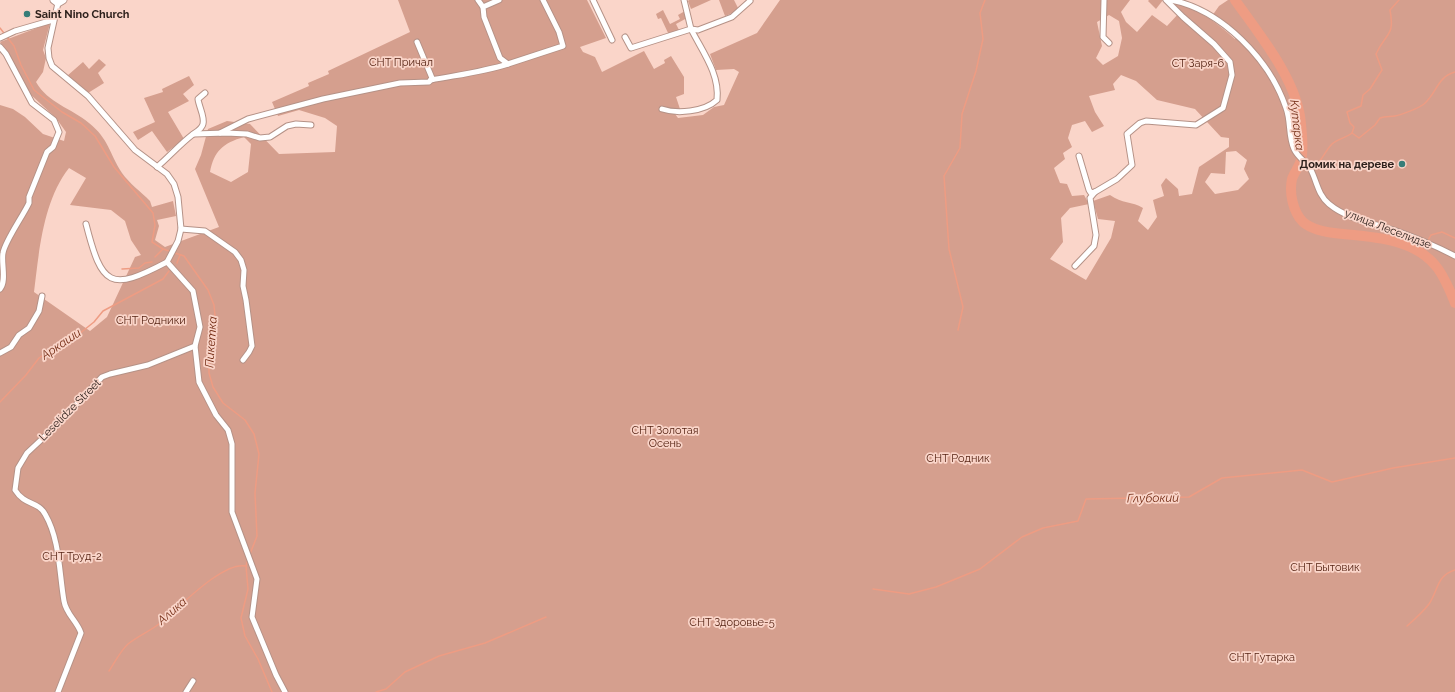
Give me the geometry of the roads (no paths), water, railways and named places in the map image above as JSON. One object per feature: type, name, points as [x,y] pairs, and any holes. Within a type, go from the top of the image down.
[{"type":"street","points":[[478,0],[483,7],[484,17],[500,58],[508,64]]},
{"type":"street","points":[[483,7],[499,0]]},
{"type":"street","points":[[220,133],[248,119],[323,100],[400,83],[419,81],[427,83],[431,80],[486,71],[563,46],[559,32],[543,0]]},
{"type":"street","points":[[593,0],[612,40]]},
{"type":"street","points":[[662,109],[676,112],[706,105],[717,100],[718,89],[715,75],[691,29],[684,0]]},
{"type":"street","points":[[624,37],[631,48],[691,29],[698,30],[732,17],[750,0]]},
{"type":"street","points":[[1104,0],[1103,37],[1109,43]]},
{"type":"street","points":[[1075,266],[1094,246],[1096,235],[1090,198],[1095,192],[1117,179],[1132,165],[1127,134],[1140,123],[1146,121],[1196,125],[1223,108],[1232,75],[1230,62],[1214,44],[1166,0]]},
{"type":"street","name":"улица Леселидзе","points":[[1171,0],[1182,2],[1227,27],[1260,58],[1276,83],[1287,109],[1291,142],[1301,158],[1311,169],[1316,186],[1329,204],[1344,214],[1445,250],[1455,256]]},
{"type":"street","points":[[58,1],[48,48],[52,66],[88,96],[135,150],[167,174],[174,184],[178,197],[181,229],[178,241],[167,262],[130,279],[117,281],[109,278],[102,271],[86,224]]},
{"type":"street","points":[[5,36],[54,20]]},
{"type":"street","points":[[417,42],[431,80]]},
{"type":"street","points":[[0,47],[6,54],[32,103],[54,120],[59,132],[53,147],[47,152],[29,197],[29,203],[2,249],[3,279],[0,289]]},
{"type":"street","points":[[157,167],[174,149],[194,134],[203,124],[203,116],[198,99],[205,93]]},
{"type":"street","points":[[194,134],[247,134],[260,138],[270,137],[287,126],[296,124],[311,125]]},
{"type":"street","points":[[1079,156],[1089,190],[1091,193],[1095,192]]},
{"type":"street","points":[[181,229],[206,231],[235,252],[241,260],[244,270],[243,286],[248,307],[252,346],[243,360]]},
{"type":"street","points":[[167,262],[193,291],[200,327],[195,346],[199,382],[216,415],[228,430],[232,444],[232,512],[257,579],[252,617],[276,675],[285,692]]},
{"type":"street","points":[[0,353],[11,347],[19,335],[29,328],[39,311],[42,296]]},
{"type":"street","name":"Leselidze Street","points":[[58,692],[81,633],[78,625],[67,612],[55,539],[49,521],[39,506],[26,502],[20,498],[15,485],[18,468],[27,453],[58,424],[102,377],[148,365],[195,346]]},
{"type":"street","points":[[186,692],[193,681]]},
{"type":"waterway","points":[[958,330],[963,307],[949,249],[944,176],[960,148],[962,114],[976,71],[983,39],[980,13],[985,0]]},
{"type":"waterway","name":"Кутарка","points":[[1235,0],[1266,43],[1293,91],[1301,124],[1302,156],[1292,179],[1291,190],[1294,208],[1300,218],[1312,228],[1322,231],[1380,238],[1393,241],[1416,250],[1426,256],[1441,273],[1455,303]]},
{"type":"waterway","points":[[1352,133],[1354,127],[1350,123],[1347,112],[1361,106],[1363,95],[1370,89],[1382,70],[1376,54],[1389,34],[1391,25],[1390,10],[1399,0]]},
{"type":"waterway","name":"Пикетка","points":[[0,28],[14,46],[21,65],[34,90],[62,112],[81,123],[95,136],[114,167],[153,213],[155,225],[152,242],[163,249],[184,256],[208,290],[214,305],[215,316],[209,356],[209,373],[213,387],[223,403],[245,420],[254,434],[259,454],[255,493],[257,536],[250,554]]},
{"type":"waterway","points":[[1314,167],[1334,142],[1352,133],[1359,138],[1375,125],[1380,118],[1398,115],[1422,106],[1441,81],[1449,74],[1455,72]]},
{"type":"waterway","points":[[1298,166],[1307,170]]},
{"type":"waterway","points":[[1427,242],[1431,235],[1442,232],[1455,238]]},
{"type":"waterway","points":[[1418,250],[1424,244]]},
{"type":"waterway","points":[[155,257],[163,249]]},
{"type":"waterway","points":[[177,263],[180,255]]},
{"type":"waterway","points":[[122,269],[139,268],[145,263],[152,262]]},
{"type":"waterway","name":"Аркаши","points":[[0,402],[26,375],[39,358],[55,347],[74,338],[94,322],[103,311],[163,279],[169,271]]},
{"type":"waterway","name":"Глубокий","points":[[873,589],[909,594],[936,587],[980,569],[1022,537],[1043,528],[1078,521],[1086,499],[1189,497],[1222,478],[1302,470],[1332,482],[1393,468],[1455,458]]},
{"type":"waterway","name":"Пикетка","points":[[248,559],[246,566],[248,589],[241,618],[245,636],[258,659],[272,692]]},
{"type":"waterway","name":"Алика","points":[[109,671],[120,653],[128,644],[159,624],[213,578],[236,566],[246,566]]},
{"type":"waterway","points":[[1407,626],[1422,613],[1429,604],[1441,579],[1455,570]]},
{"type":"waterway","points":[[376,692],[386,689],[405,672],[439,656],[485,643],[546,617]]},
{"type":"place","name":"Saint Nino Church","points":[[27,14]]},
{"type":"place","name":"Домик на дереве","points":[[1402,164]]},
{"type":"park label","name":"СНТ Причал","points":[[401,62]]},
{"type":"park label","name":"СТ Заря-6","points":[[1198,63]]},
{"type":"park label","name":"СНТ Родники","points":[[151,320]]},
{"type":"park label","name":"СНТ Золотая Осень","points":[[665,436]]},
{"type":"park label","name":"СНТ Родник","points":[[958,458]]},
{"type":"park label","name":"СНТ Труд-2","points":[[72,556]]},
{"type":"park label","name":"СНТ Бытовик","points":[[1325,567]]},
{"type":"park label","name":"СНТ Здоровье-5","points":[[732,622]]},
{"type":"park label","name":"СНТ Гутарка","points":[[1262,657]]}]
